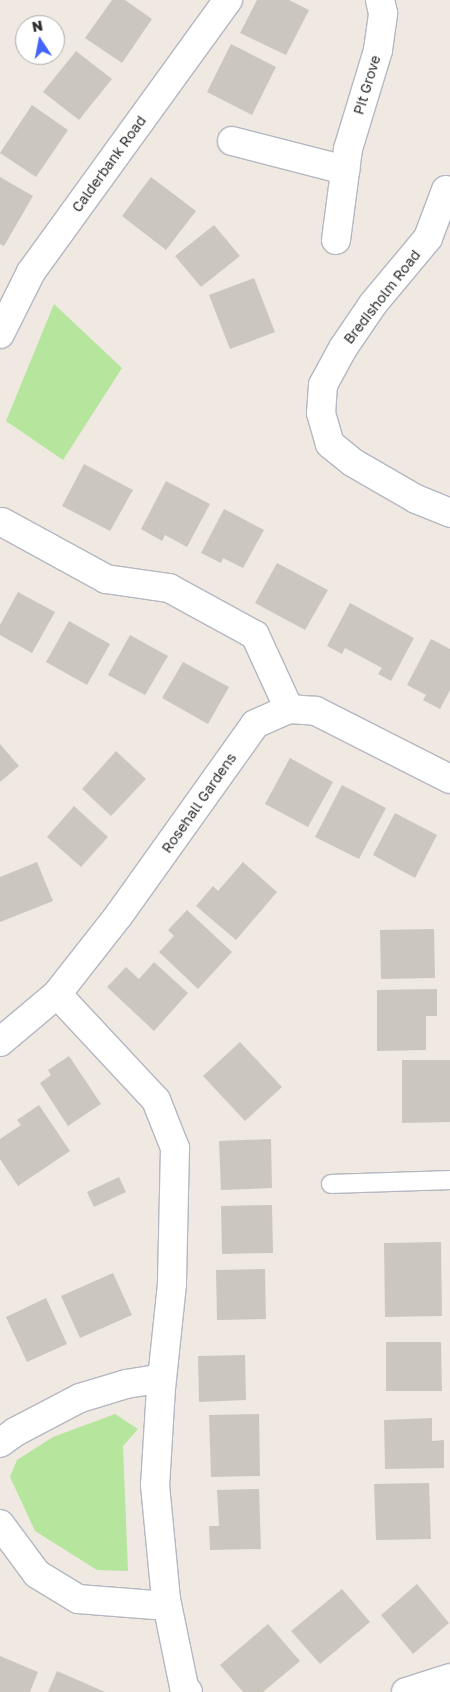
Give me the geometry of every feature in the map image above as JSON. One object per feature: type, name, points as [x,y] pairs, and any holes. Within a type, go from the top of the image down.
[{"type":"street","name":"Calderbank Road","points":[[1,328],[31,272],[228,0]]},
{"type":"street","name":"Pit Grove","points":[[336,240],[348,149],[378,50],[383,13],[380,0]]},
{"type":"street","points":[[232,141],[345,170]]},
{"type":"street","name":"Bredisholm Road","points":[[446,190],[428,238],[373,304],[343,348],[324,385],[321,412],[330,444],[352,462],[416,499],[450,513]]},
{"type":"street","points":[[2,522],[106,579],[170,588],[255,635],[289,709]]},
{"type":"street","name":"Rosehall Gardens","points":[[0,1042],[57,994],[119,915],[255,724],[289,709],[316,711],[450,779]]},
{"type":"street","points":[[57,994],[156,1100],[175,1148],[172,1284],[162,1378],[155,1485],[167,1606],[184,1687],[188,1692]]},
{"type":"street","points":[[0,1443],[15,1432],[80,1398],[126,1384],[162,1378]]},
{"type":"street","points":[[0,1524],[37,1574],[78,1598],[167,1606]]},
{"type":"street","points":[[406,1692],[450,1678]]},
{"type":"lane","points":[[331,1184],[450,1180]]},
{"type":"green space","points":[[54,304],[122,368],[63,460],[6,421]]},
{"type":"green space","points":[[115,1414],[138,1429],[123,1446],[128,1571],[97,1570],[35,1531],[10,1477],[17,1460],[53,1437]]},
{"type":"building","points":[[112,0],[125,0],[152,19],[122,63],[85,38]]},
{"type":"building","points":[[257,0],[289,0],[309,10],[286,55],[240,33]]},
{"type":"building","points":[[231,44],[276,67],[252,115],[207,92]]},
{"type":"building","points":[[76,51],[112,79],[79,120],[43,92]]},
{"type":"building","points":[[32,105],[68,130],[36,177],[0,153]]},
{"type":"building","points":[[0,177],[33,196],[4,246],[0,244]]},
{"type":"building","points":[[151,177],[196,211],[166,250],[122,216]]},
{"type":"building","points":[[214,225],[240,256],[201,287],[175,256]]},
{"type":"building","points":[[254,278],[275,332],[230,349],[209,295]]},
{"type":"building","points":[[84,464],[133,490],[110,531],[62,506]]},
{"type":"building","points":[[166,481],[210,504],[187,547],[165,535],[162,541],[141,529]]},
{"type":"building","points":[[224,509],[264,530],[243,568],[223,558],[221,563],[201,553]]},
{"type":"building","points":[[277,563],[328,590],[305,630],[255,603]]},
{"type":"building","points":[[18,592],[55,612],[32,653],[0,635],[0,625]]},
{"type":"building","points":[[350,603],[414,638],[391,681],[378,674],[382,668],[345,648],[342,654],[327,646]]},
{"type":"building","points":[[69,621],[110,644],[87,685],[46,662]]},
{"type":"building","points":[[130,635],[168,656],[145,695],[108,675]]},
{"type":"building","points":[[431,639],[450,649],[450,690],[440,709],[423,700],[426,695],[407,685]]},
{"type":"building","points":[[183,662],[229,687],[208,724],[162,698]]},
{"type":"building","points":[[0,744],[19,766],[0,782]]},
{"type":"building","points":[[116,751],[146,779],[111,816],[82,789]]},
{"type":"building","points":[[290,758],[333,782],[308,827],[265,804]]},
{"type":"building","points":[[342,785],[386,808],[359,859],[315,837]]},
{"type":"building","points":[[74,806],[108,837],[81,867],[47,837]]},
{"type":"building","points":[[395,813],[437,835],[415,878],[373,855]]},
{"type":"building","points":[[37,862],[53,901],[0,922],[0,877]]},
{"type":"building","points":[[243,862],[277,892],[236,940],[196,906],[213,886],[218,891]]},
{"type":"building","points":[[187,910],[232,952],[198,989],[159,952],[174,936],[168,930]]},
{"type":"building","points":[[434,929],[435,978],[381,979],[380,930]]},
{"type":"building","points":[[154,962],[188,993],[154,1031],[107,987],[126,967],[139,979]]},
{"type":"building","points":[[437,989],[437,1016],[426,1016],[426,1050],[377,1051],[377,990]]},
{"type":"building","points":[[240,1042],[282,1087],[245,1121],[203,1076]]},
{"type":"building","points":[[69,1056],[101,1104],[68,1126],[40,1083],[51,1075],[48,1070]]},
{"type":"building","points":[[402,1060],[450,1060],[450,1122],[402,1123]]},
{"type":"building","points":[[39,1105],[70,1151],[18,1186],[0,1159],[0,1139],[21,1125],[17,1120]]},
{"type":"building","points":[[271,1139],[272,1188],[221,1190],[219,1141]]},
{"type":"building","points":[[119,1177],[126,1192],[94,1207],[87,1192]]},
{"type":"building","points":[[272,1205],[273,1253],[222,1254],[221,1206]]},
{"type":"building","points":[[441,1242],[442,1316],[385,1317],[384,1243]]},
{"type":"building","points":[[265,1269],[266,1319],[217,1320],[216,1270]]},
{"type":"building","points":[[113,1273],[132,1315],[80,1338],[61,1296]]},
{"type":"building","points":[[46,1298],[67,1344],[27,1362],[6,1317]]},
{"type":"building","points":[[386,1342],[441,1342],[442,1391],[386,1391]]},
{"type":"building","points":[[245,1355],[246,1400],[199,1402],[198,1356]]},
{"type":"building","points":[[259,1414],[260,1476],[211,1477],[209,1415]]},
{"type":"building","points":[[432,1418],[432,1441],[444,1440],[444,1468],[385,1469],[384,1420]]},
{"type":"building","points":[[429,1483],[431,1539],[376,1540],[374,1484]]},
{"type":"building","points":[[259,1489],[261,1549],[210,1550],[209,1526],[219,1526],[217,1490]]},
{"type":"building","points":[[417,1584],[449,1623],[413,1654],[381,1615]]},
{"type":"building","points":[[342,1589],[370,1622],[320,1664],[291,1631]]},
{"type":"building","points":[[268,1624],[300,1661],[263,1692],[243,1692],[220,1665]]},
{"type":"building","points":[[0,1656],[38,1672],[30,1692],[0,1692]]},
{"type":"building","points":[[57,1671],[105,1692],[48,1692]]}]
